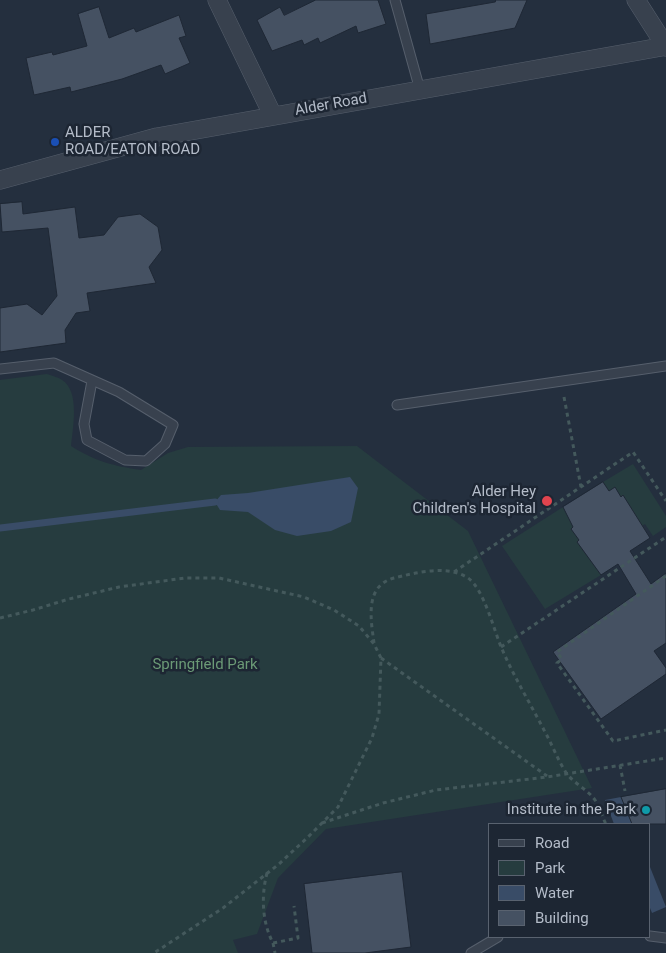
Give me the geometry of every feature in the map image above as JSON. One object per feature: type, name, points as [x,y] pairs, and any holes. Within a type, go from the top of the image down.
[{"type":"street","points":[[217,0],[273,116]]},
{"type":"street","points":[[636,0],[666,46]]},
{"type":"street","name":"Alder Road","points":[[0,180],[157,137],[666,46]]},
{"type":"lane","points":[[395,0],[420,90]]},
{"type":"lane","points":[[0,369],[54,363],[119,392],[173,425],[165,444],[146,460],[125,460],[87,440],[84,424],[92,381]]},
{"type":"lane","points":[[397,405],[666,366]]},
{"type":"lane","points":[[651,936],[666,938]]},
{"type":"lane","points":[[470,953],[496,938]]},
{"type":"path","points":[[561,382],[581,487]]},
{"type":"path","points":[[454,572],[633,452],[666,501]]},
{"type":"path","points":[[501,647],[666,537]]},
{"type":"path","points":[[374,644],[371,601],[378,586],[410,574],[434,571],[454,572],[467,577],[475,584],[501,647],[567,774],[595,800],[606,823]]},
{"type":"path","points":[[666,576],[557,652],[562,659],[557,663],[577,688],[613,742],[666,730]]},
{"type":"path","points":[[0,618],[119,587],[184,578],[219,578],[304,597],[334,610],[359,626],[374,644],[381,658],[548,777]]},
{"type":"path","points":[[154,953],[223,908],[308,837],[338,807],[372,738],[379,714],[381,658]]},
{"type":"path","points":[[322,824],[383,803],[436,790],[548,777],[666,758]]},
{"type":"path","points":[[620,765],[625,791]]},
{"type":"path","points":[[267,872],[263,888],[264,904],[268,932],[275,953]]},
{"type":"path","points":[[273,943],[298,938],[294,906]]},
{"type":"green space","name":"Springfield Park","points":[[47,374],[62,380],[68,385],[71,392],[74,420],[71,446],[96,459],[122,467],[141,470],[168,453],[188,447],[357,446],[468,531],[592,788],[326,829],[278,878],[257,934],[233,940],[238,953],[0,953],[0,380]]},
{"type":"green space","points":[[633,464],[666,516],[666,527],[653,536],[645,524],[630,533],[632,509],[623,495],[621,497],[615,488],[609,491],[603,482]]},
{"type":"green space","points":[[563,507],[573,527],[571,529],[579,540],[577,542],[601,575],[545,609],[502,546]]},
{"type":"water","points":[[350,477],[358,488],[351,522],[331,531],[297,536],[275,530],[248,512],[220,510],[215,502],[221,495],[248,493]]},
{"type":"water","points":[[621,797],[632,823],[614,823],[605,800]]},
{"type":"water","points":[[651,870],[666,907],[652,913],[651,910]]},
{"type":"building","points":[[316,0],[378,0],[386,24],[358,33],[356,26],[320,43],[318,38],[304,45],[302,40],[272,51],[257,20],[280,7],[284,15]]},
{"type":"building","points":[[496,0],[527,0],[515,28],[430,44],[426,14],[495,2]]},
{"type":"building","points":[[99,7],[109,38],[134,28],[136,32],[179,15],[186,36],[179,38],[190,63],[165,74],[161,65],[122,79],[71,92],[70,87],[34,95],[26,58],[52,52],[53,55],[87,46],[78,14]]},
{"type":"building","points":[[22,202],[23,214],[75,207],[79,238],[104,235],[118,217],[140,214],[158,227],[162,250],[149,267],[156,283],[87,293],[90,311],[76,313],[65,330],[66,343],[0,352],[0,308],[27,304],[42,315],[57,296],[48,228],[2,232],[0,204]]},
{"type":"building","points":[[603,482],[609,491],[615,487],[621,497],[623,495],[650,538],[630,551],[651,584],[666,573],[666,643],[654,651],[666,668],[666,674],[601,719],[553,652],[636,594],[618,564],[601,575],[577,542],[579,540],[571,529],[573,527],[563,507]]},
{"type":"building","name":"Institute in the Park","points":[[666,789],[666,824],[632,823],[621,797]]},
{"type":"building","points":[[402,872],[411,947],[365,953],[312,953],[304,884]]},
{"type":"waterway","points":[[0,528],[215,502]]},
{"type":"place","name":"ALDER ROAD/EATON ROAD","points":[[55,142]]},
{"type":"place","name":"Alder Hey Children's Hospital","points":[[547,501]]},
{"type":"place","name":"Institute in the Park","points":[[646,810]]}]
